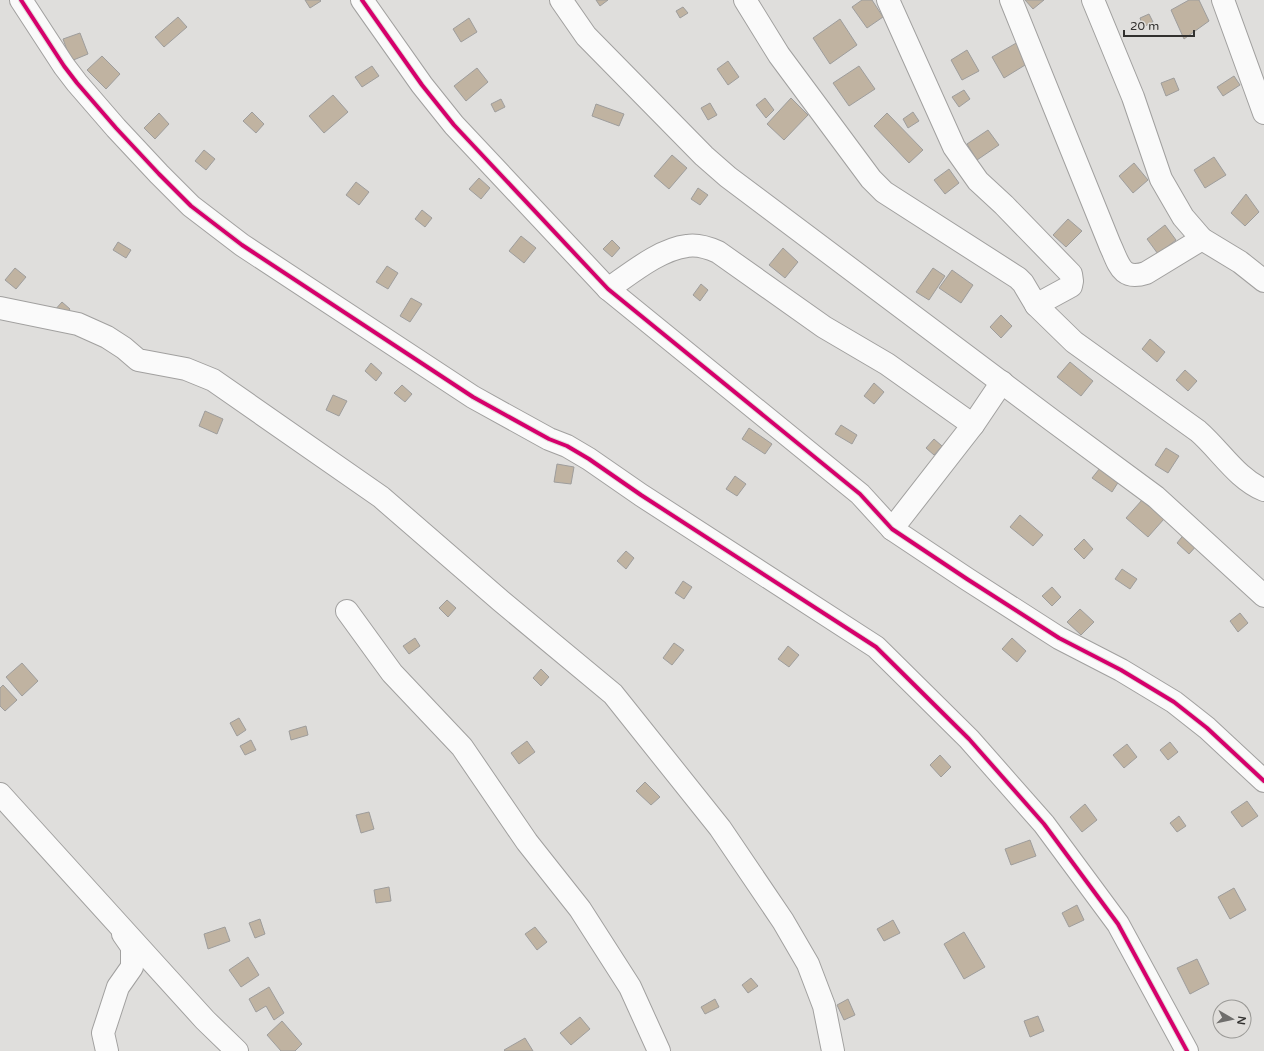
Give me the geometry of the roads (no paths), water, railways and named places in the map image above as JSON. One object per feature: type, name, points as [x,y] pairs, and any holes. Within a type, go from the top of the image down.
[{"type":"street","points":[[22,0],[72,77],[116,128],[191,206],[242,245],[473,397],[549,439],[567,446],[589,459],[641,496],[876,647],[968,739],[1044,824],[1118,924],[1186,1051]]},
{"type":"street","points":[[362,0],[422,85],[454,125],[608,289],[860,494],[892,529],[1059,638],[1121,670],[1174,702],[1207,728],[1264,781]]},
{"type":"street","points":[[561,0],[586,36],[704,156],[728,177],[1059,426],[1156,497],[1264,596]]},
{"type":"street","points":[[745,0],[779,55],[884,192],[1018,278],[1024,283],[1036,305],[1074,342],[1198,431],[1248,481],[1264,490]]},
{"type":"street","points":[[888,0],[954,147],[978,180],[1071,274],[1071,286],[1036,305]]},
{"type":"street","points":[[1011,0],[1110,245],[1122,270],[1137,276],[1146,273],[1202,239]]},
{"type":"street","points":[[1093,0],[1133,97],[1161,179],[1183,217],[1202,239],[1240,262],[1264,281]]},
{"type":"street","points":[[1223,0],[1264,113]]},
{"type":"street","points":[[608,289],[654,258],[678,248],[688,246],[708,248],[718,252],[824,327],[887,364],[973,425]]},
{"type":"street","points":[[0,308],[78,324],[106,337],[124,348],[138,360],[193,371],[213,380],[381,497],[501,601],[613,694],[720,828],[783,921],[808,964],[824,1006],[833,1051]]},
{"type":"street","points":[[892,529],[973,425],[1002,382]]},
{"type":"street","points":[[347,611],[392,673],[462,747],[527,842],[580,909],[630,987],[659,1051]]},
{"type":"street","points":[[0,794],[205,1020],[236,1051]]},
{"type":"street","points":[[102,905],[132,947],[132,967],[118,987],[103,1033],[107,1051]]}]
